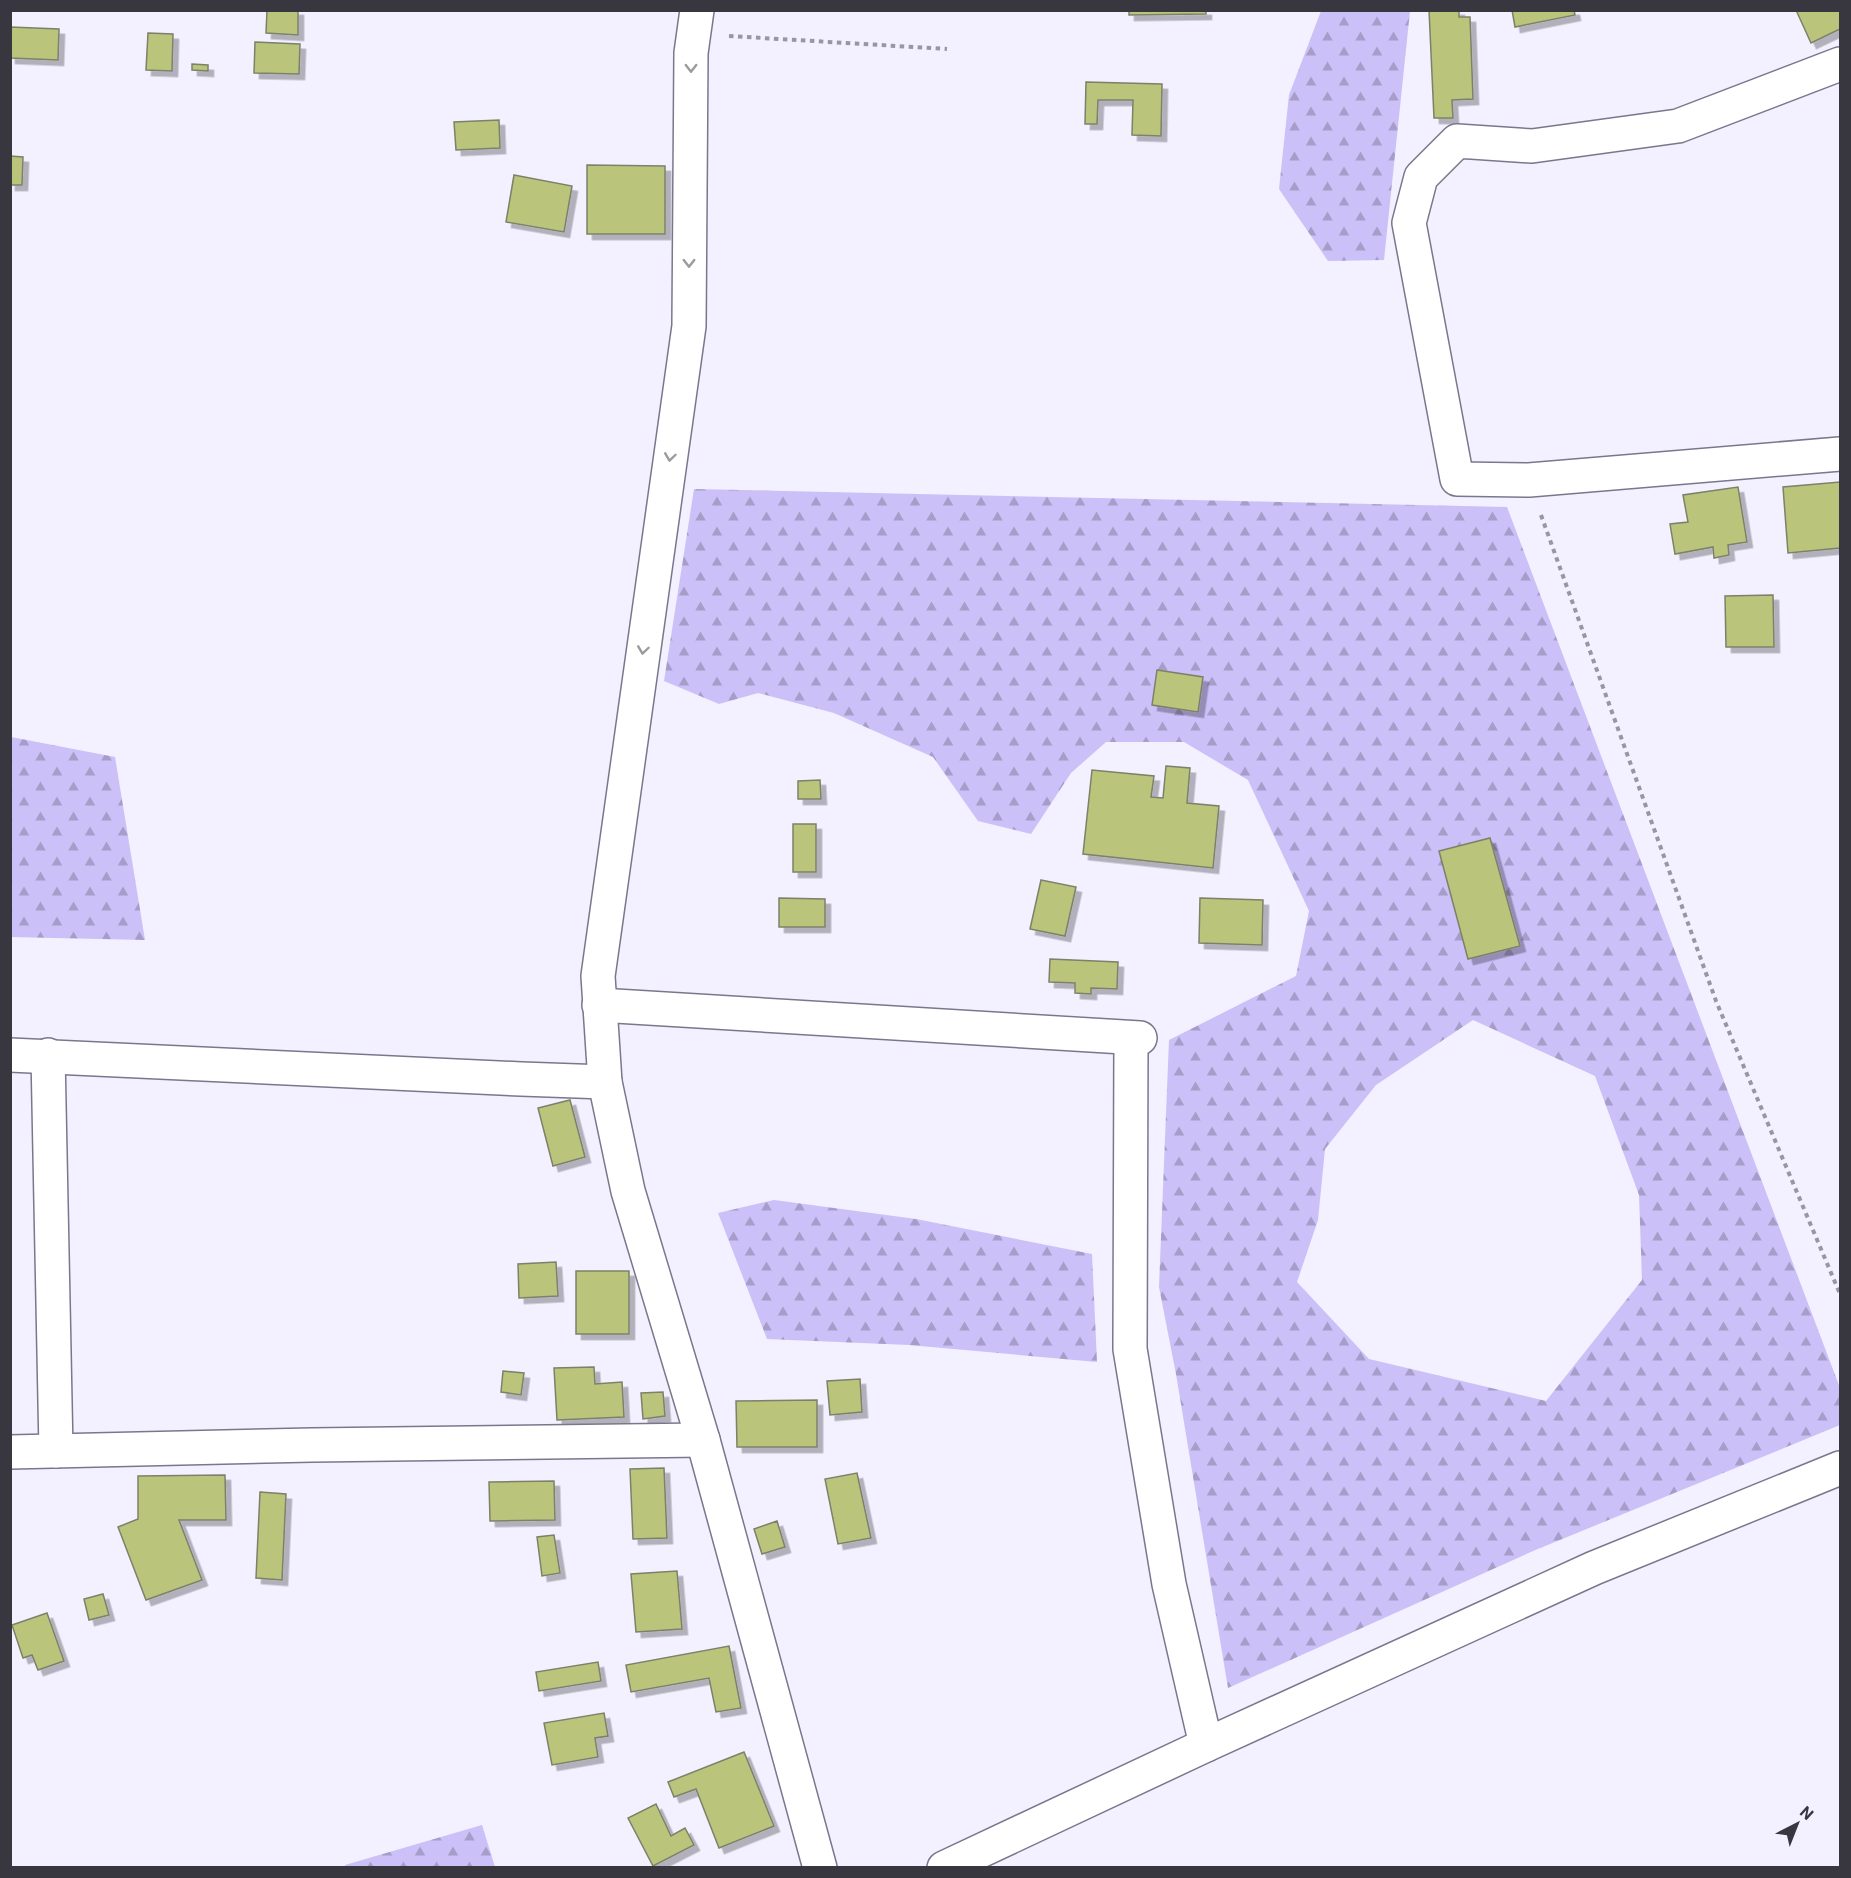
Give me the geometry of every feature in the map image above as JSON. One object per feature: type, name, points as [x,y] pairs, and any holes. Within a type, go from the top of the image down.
[{"type":"street","points":[[695,22],[691,53],[689,326],[598,976],[599,1005],[605,1082],[628,1191],[703,1440],[820,1868]]},
{"type":"street","points":[[1840,63],[1678,126],[1532,146],[1456,141],[1421,177],[1409,223],[1457,479],[1529,480],[1840,454]]},
{"type":"street","points":[[599,1005],[1136,1038],[1130,1350],[1169,1584],[1206,1745]]},
{"type":"street","points":[[10,1055],[605,1082]]},
{"type":"street","points":[[48,1055],[56,1451]]},
{"type":"street","points":[[10,1452],[703,1440]]},
{"type":"street","points":[[944,1868],[1206,1745],[1594,1568],[1840,1468]]},
{"type":"path","points":[[695,22],[947,49]]},
{"type":"path","points":[[1529,480],[1716,1001],[1840,1294]]},
{"type":"green space","points":[[1321,11],[1410,11],[1384,260],[1328,261],[1279,189],[1289,95]]},
{"type":"green space","points":[[694,489],[1507,507],[1840,1388],[1840,1425],[1533,1551],[1228,1688],[1176,1374],[1159,1287],[1169,1040],[1296,976],[1309,911],[1248,780],[1184,742],[1106,742],[1071,773],[1031,834],[978,821],[933,757],[834,713],[758,693],[719,704],[664,681]],"holes":[[[1473,1020],[1595,1076],[1639,1195],[1642,1280],[1546,1401],[1369,1359],[1297,1282],[1318,1220],[1325,1149],[1376,1085]]]},
{"type":"green space","points":[[11,737],[115,757],[145,940],[11,937]]},
{"type":"green space","points":[[774,1200],[916,1219],[1092,1254],[1097,1362],[909,1345],[767,1339],[718,1213]]},
{"type":"green space","points":[[482,1825],[495,1867],[345,1867],[345,1865]]},
{"type":"building","points":[[267,10],[298,10],[298,35],[266,33]]},
{"type":"building","points":[[1129,10],[1206,10],[1206,14],[1129,15]]},
{"type":"building","points":[[1429,10],[1459,10],[1459,17],[1470,17],[1473,99],[1452,100],[1453,118],[1434,118]]},
{"type":"building","points":[[1512,10],[1574,10],[1575,15],[1515,27]]},
{"type":"building","points":[[1796,10],[1840,10],[1840,29],[1811,43]]},
{"type":"building","points":[[10,27],[59,29],[58,60],[10,58]]},
{"type":"building","points":[[148,33],[173,34],[172,71],[146,70]]},
{"type":"building","points":[[255,42],[300,44],[299,74],[254,73]]},
{"type":"building","points":[[192,64],[208,65],[208,71],[192,70]]},
{"type":"building","points":[[1086,82],[1162,84],[1161,136],[1132,135],[1133,100],[1098,100],[1097,124],[1085,124]]},
{"type":"building","points":[[499,120],[500,148],[456,150],[454,122]]},
{"type":"building","points":[[10,156],[23,157],[22,185],[10,185]]},
{"type":"building","points":[[587,165],[665,166],[665,234],[587,234]]},
{"type":"building","points":[[514,175],[572,186],[564,232],[506,222]]},
{"type":"building","points":[[1840,482],[1840,548],[1788,553],[1783,487]]},
{"type":"building","points":[[1738,487],[1747,542],[1728,545],[1729,555],[1714,558],[1713,547],[1675,554],[1670,524],[1688,522],[1683,495]]},
{"type":"building","points":[[1773,595],[1774,647],[1726,647],[1725,596]]},
{"type":"building","points":[[1157,670],[1203,677],[1198,712],[1152,705]]},
{"type":"building","points":[[1166,766],[1190,768],[1187,803],[1219,806],[1213,868],[1083,854],[1092,770],[1154,776],[1151,797],[1163,798]]},
{"type":"building","points":[[820,780],[821,799],[798,799],[798,781]]},
{"type":"building","points":[[793,824],[816,824],[816,872],[793,872]]},
{"type":"building","points":[[1490,838],[1520,946],[1468,959],[1439,851]]},
{"type":"building","points":[[1041,880],[1076,887],[1065,936],[1030,929]]},
{"type":"building","points":[[779,898],[825,899],[825,927],[779,927]]},
{"type":"building","points":[[1200,898],[1263,900],[1262,945],[1199,943]]},
{"type":"building","points":[[1050,959],[1118,962],[1117,989],[1091,988],[1091,994],[1075,993],[1075,983],[1049,982]]},
{"type":"building","points":[[570,1100],[585,1157],[553,1166],[538,1108]]},
{"type":"building","points":[[556,1262],[558,1296],[519,1298],[518,1264]]},
{"type":"building","points":[[576,1271],[629,1271],[629,1334],[576,1334]]},
{"type":"building","points":[[594,1367],[595,1384],[622,1382],[624,1417],[557,1420],[554,1368]]},
{"type":"building","points":[[503,1371],[524,1373],[521,1395],[501,1392]]},
{"type":"building","points":[[860,1379],[862,1412],[830,1415],[827,1381]]},
{"type":"building","points":[[663,1392],[665,1416],[643,1419],[641,1393]]},
{"type":"building","points":[[817,1400],[817,1447],[737,1447],[736,1401]]},
{"type":"building","points":[[664,1468],[667,1538],[633,1539],[630,1469]]},
{"type":"building","points":[[857,1473],[871,1538],[838,1544],[825,1479]]},
{"type":"building","points":[[225,1475],[226,1520],[179,1520],[202,1580],[146,1600],[118,1527],[138,1519],[138,1476]]},
{"type":"building","points":[[554,1481],[555,1520],[490,1521],[489,1482]]},
{"type":"building","points":[[260,1492],[286,1494],[282,1580],[256,1578]]},
{"type":"building","points":[[777,1521],[785,1547],[762,1554],[754,1529]]},
{"type":"building","points":[[554,1535],[560,1573],[542,1576],[537,1537]]},
{"type":"building","points":[[677,1571],[682,1629],[636,1632],[631,1574]]},
{"type":"building","points":[[103,1594],[109,1615],[89,1620],[84,1599]]},
{"type":"building","points":[[47,1613],[64,1661],[38,1670],[32,1655],[23,1658],[12,1625]]},
{"type":"building","points":[[729,1646],[741,1708],[716,1712],[709,1678],[631,1692],[626,1665]]},
{"type":"building","points":[[598,1662],[601,1681],[539,1691],[536,1672]]},
{"type":"building","points":[[604,1713],[608,1736],[595,1738],[598,1757],[552,1765],[544,1723]]},
{"type":"building","points":[[744,1752],[774,1826],[719,1848],[696,1789],[674,1797],[668,1782]]},
{"type":"building","points":[[656,1804],[671,1836],[685,1828],[694,1845],[653,1866],[628,1818]]}]
